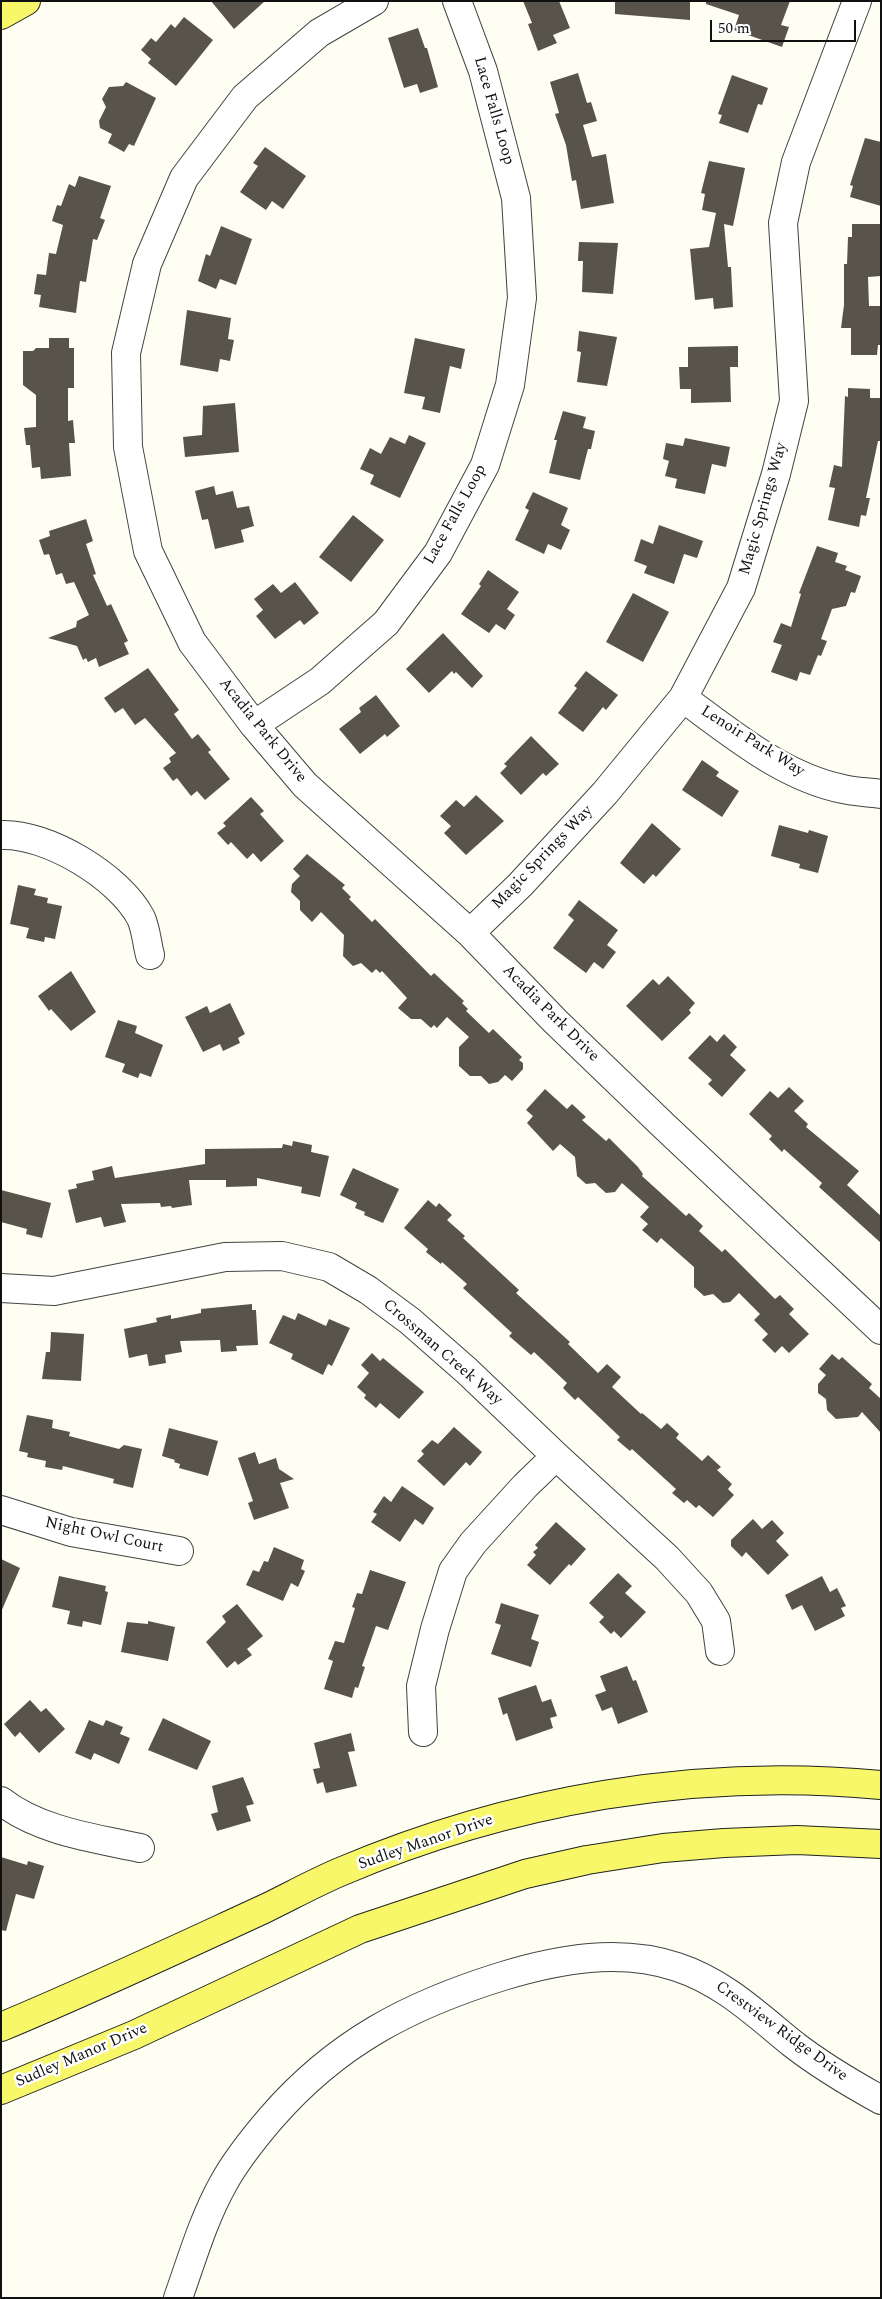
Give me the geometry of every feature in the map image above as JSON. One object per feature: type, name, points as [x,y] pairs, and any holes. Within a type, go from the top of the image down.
[{"type":"main road","points":[[1,15],[26,1]]},
{"type":"main road","name":"Sudley Manor Drive","points":[[1,2027],[340,1872],[469,1826],[573,1799],[657,1788],[793,1780],[881,1785]]},
{"type":"main road","name":"Sudley Manor Drive","points":[[1,2090],[134,2035],[360,1929],[525,1874],[606,1857],[663,1848],[797,1840],[881,1844]]},
{"type":"street","name":"Acadia Park Drive","points":[[374,1],[319,33],[245,97],[184,178],[147,264],[126,353],[128,447],[148,551],[192,642],[254,725],[305,785],[470,933],[556,1021],[663,1125],[881,1330]]},
{"type":"street","name":"Lace Falls Loop","points":[[254,725],[320,680],[386,623],[438,553],[485,465],[510,385],[522,298],[516,198],[483,71],[457,1]]},
{"type":"street","name":"Magic Springs Way","points":[[470,933],[520,885],[605,793],[683,698],[741,588],[776,474],[794,401],[783,223],[796,162],[856,1]]},
{"type":"street","name":"Lenoir Park Way","points":[[683,698],[740,738],[795,772],[842,789],[881,794]]},
{"type":"street","points":[[1,835],[15,834],[74,856],[117,886],[141,919],[150,956]]},
{"type":"street","name":"Crossman Creek Way","points":[[3,1297],[54,1291],[225,1257],[282,1256],[329,1267],[368,1290],[410,1321],[467,1371],[556,1456],[668,1558],[699,1593],[716,1622],[720,1651]]},
{"type":"street","points":[[423,1732],[421,1686],[435,1629],[453,1571],[473,1544],[512,1500],[556,1456]]},
{"type":"street","name":"Night Owl Court","points":[[1,1510],[71,1532],[179,1551]]},
{"type":"street","points":[[1,1801],[16,1813],[71,1833],[140,1848]]},
{"type":"street","name":"Crestview Ridge Drive","points":[[178,2298],[201,2232],[223,2183],[253,2139],[300,2086],[331,2060],[391,2021],[453,1992],[517,1972],[568,1960],[591,1958],[638,1958],[674,1966],[700,1976],[722,1988],[815,2060],[881,2100]]},
{"type":"building","points":[[211,1],[265,1],[234,29]]},
{"type":"building","points":[[523,1],[559,1],[570,28],[553,35],[557,43],[538,51],[528,24],[532,23]]},
{"type":"building","points":[[615,1],[690,1],[690,20],[615,14]]},
{"type":"building","points":[[706,1],[790,1],[781,25],[789,27],[782,47],[734,30],[739,15],[706,4]]},
{"type":"building","points":[[184,17],[213,40],[176,86],[148,63],[151,59],[141,50],[151,38],[156,42],[171,24],[175,28]]},
{"type":"building","points":[[418,28],[425,48],[427,48],[438,87],[420,93],[417,84],[404,88],[388,38]]},
{"type":"building","points":[[578,73],[587,103],[591,102],[597,121],[583,125],[592,157],[606,154],[614,203],[581,209],[576,180],[572,181],[566,145],[555,114],[559,113],[550,82]]},
{"type":"building","points":[[732,75],[768,88],[762,105],[758,104],[748,133],[719,123],[722,115],[718,114]]},
{"type":"building","points":[[126,82],[156,98],[134,146],[129,144],[124,152],[108,143],[112,134],[100,128],[99,121],[106,107],[102,99],[109,87],[123,86]]},
{"type":"building","points":[[865,138],[881,142],[881,206],[850,197],[853,186],[850,185]]},
{"type":"building","points":[[265,147],[306,176],[283,209],[272,201],[266,210],[240,192],[258,166],[253,163]]},
{"type":"building","points":[[709,161],[745,168],[733,226],[724,224],[728,267],[731,267],[733,307],[714,309],[713,298],[695,300],[690,249],[709,247],[716,213],[702,210],[705,194],[701,193]]},
{"type":"building","points":[[79,176],[111,186],[100,218],[105,220],[97,240],[93,239],[86,282],[80,281],[76,313],[39,307],[41,295],[34,294],[37,274],[46,275],[49,253],[56,254],[63,225],[52,221],[57,205],[61,206],[69,184],[75,187]]},
{"type":"building","points":[[852,224],[881,224],[881,276],[868,277],[869,306],[881,306],[881,345],[878,345],[877,355],[851,355],[851,328],[841,328],[844,305],[844,264],[847,264],[848,237],[852,237]]},
{"type":"building","points":[[221,226],[252,239],[236,285],[220,279],[216,289],[198,281],[206,254],[210,256]]},
{"type":"building","points":[[579,242],[618,243],[613,294],[582,292],[583,261],[578,261]]},
{"type":"building","points":[[187,310],[231,318],[228,339],[234,340],[230,361],[220,359],[218,372],[180,365]]},
{"type":"building","points":[[579,331],[617,337],[607,386],[577,382],[581,352],[577,351]]},
{"type":"building","points":[[49,338],[69,338],[69,348],[74,348],[74,388],[68,388],[68,421],[73,420],[75,443],[69,443],[71,476],[41,479],[40,467],[32,468],[30,445],[26,445],[24,428],[36,427],[36,395],[23,385],[23,351],[49,348]]},
{"type":"building","points":[[415,338],[465,349],[461,369],[450,366],[440,413],[422,409],[425,397],[404,393]]},
{"type":"building","points":[[738,346],[738,367],[730,367],[731,402],[691,403],[691,389],[680,389],[679,367],[688,367],[688,347]]},
{"type":"building","points":[[848,388],[870,389],[870,398],[881,398],[881,441],[878,441],[866,498],[870,498],[866,516],[861,515],[859,527],[828,520],[835,488],[829,487],[834,465],[842,467],[845,396],[848,397]]},
{"type":"building","points":[[235,403],[239,452],[185,457],[183,437],[202,435],[203,406]]},
{"type":"building","points":[[563,411],[586,417],[583,428],[595,431],[580,480],[549,473],[557,440],[554,440]]},
{"type":"building","points":[[409,435],[426,443],[400,498],[370,484],[374,475],[360,469],[370,448],[381,454],[390,437],[405,444]]},
{"type":"building","points":[[685,438],[730,447],[726,467],[712,464],[705,494],[675,488],[677,479],[665,476],[669,461],[663,459],[666,443],[683,446]]},
{"type":"building","points":[[214,486],[216,495],[233,491],[237,508],[249,506],[254,526],[241,530],[244,542],[215,549],[208,519],[202,520],[195,491]]},
{"type":"building","points":[[533,492],[568,508],[561,525],[570,530],[561,550],[548,544],[544,554],[515,540],[529,510],[525,508]]},
{"type":"building","points":[[353,515],[384,540],[351,582],[319,557]]},
{"type":"building","points":[[86,519],[93,541],[86,544],[96,574],[93,575],[107,606],[111,604],[128,641],[124,643],[129,654],[99,667],[96,658],[88,662],[86,658],[83,660],[77,646],[48,638],[76,627],[77,621],[89,615],[74,582],[66,584],[62,573],[56,575],[49,554],[44,555],[39,540],[50,536],[49,531]]},
{"type":"building","points":[[659,525],[703,541],[697,558],[684,554],[674,584],[644,573],[647,566],[634,561],[641,539],[653,544]]},
{"type":"building","points":[[817,546],[838,553],[835,562],[847,566],[845,570],[861,576],[855,593],[851,592],[846,606],[832,609],[821,639],[827,641],[821,656],[818,655],[810,675],[800,672],[797,681],[771,672],[782,645],[773,642],[781,623],[791,627],[801,594],[799,593]]},
{"type":"building","points":[[488,570],[519,592],[507,609],[515,615],[505,630],[496,624],[489,633],[461,614],[481,586],[479,584]]},
{"type":"building","points":[[295,582],[319,613],[304,625],[300,620],[275,639],[256,616],[263,610],[254,599],[273,584],[281,593]]},
{"type":"building","points":[[633,593],[669,612],[643,662],[606,642]]},
{"type":"building","points":[[443,633],[483,676],[472,688],[456,672],[454,674],[452,671],[429,693],[406,669]]},
{"type":"building","points":[[148,668],[179,710],[174,714],[192,739],[198,734],[211,750],[208,752],[230,779],[205,800],[197,791],[191,796],[177,778],[173,781],[163,768],[171,762],[169,758],[176,753],[145,718],[135,725],[123,708],[115,713],[104,698]]},
{"type":"building","points":[[586,671],[618,695],[606,710],[603,707],[583,732],[558,713],[577,688],[574,686]]},
{"type":"building","points":[[376,695],[400,726],[387,737],[385,734],[360,754],[339,729],[361,712],[359,708]]},
{"type":"building","points":[[531,736],[559,764],[546,776],[543,773],[521,795],[500,773],[507,766],[504,764]]},
{"type":"building","points":[[702,760],[719,772],[716,776],[739,791],[722,817],[682,790]]},
{"type":"building","points":[[476,795],[504,821],[466,855],[444,833],[451,826],[440,816],[456,800],[464,807]]},
{"type":"building","points":[[251,797],[264,811],[260,814],[284,841],[261,862],[253,853],[247,859],[231,842],[228,845],[217,833],[226,826],[223,823]]},
{"type":"building","points":[[652,823],[681,849],[656,877],[653,874],[644,884],[620,863]]},
{"type":"building","points":[[779,825],[808,833],[809,830],[828,836],[818,873],[799,868],[800,864],[771,856]]},
{"type":"building","points":[[307,854],[345,885],[342,888],[351,897],[349,899],[372,922],[375,919],[431,976],[434,973],[464,1001],[462,1003],[468,1009],[466,1011],[489,1033],[493,1029],[522,1057],[519,1060],[523,1063],[523,1069],[512,1081],[505,1075],[498,1082],[489,1084],[481,1076],[470,1076],[459,1066],[459,1047],[469,1037],[447,1017],[437,1028],[434,1025],[431,1028],[421,1019],[411,1019],[398,1008],[407,998],[382,971],[380,973],[376,969],[372,973],[361,963],[353,966],[343,956],[344,935],[321,912],[312,922],[300,910],[300,901],[291,892],[292,884],[300,876],[293,869]]},
{"type":"building","points":[[18,885],[36,889],[34,895],[48,898],[47,903],[62,906],[55,939],[45,937],[44,942],[26,938],[29,928],[10,924]]},
{"type":"building","points":[[579,900],[618,930],[607,945],[616,952],[603,969],[594,962],[586,973],[553,948],[574,920],[568,915]]},
{"type":"building","points":[[71,971],[96,1012],[71,1031],[51,1009],[49,1011],[38,996]]},
{"type":"building","points":[[668,976],[695,1003],[689,1010],[691,1013],[662,1041],[626,1006],[653,979],[659,985]]},
{"type":"building","points":[[230,1003],[245,1034],[238,1038],[240,1043],[223,1051],[220,1044],[203,1052],[185,1017],[207,1006],[210,1013]]},
{"type":"building","points":[[118,1020],[137,1026],[135,1033],[163,1045],[151,1077],[140,1073],[138,1078],[122,1072],[125,1064],[105,1057]]},
{"type":"building","points":[[724,1034],[737,1047],[730,1055],[746,1070],[722,1097],[708,1084],[712,1080],[688,1058],[710,1035],[717,1042]]},
{"type":"building","points":[[789,1087],[804,1101],[794,1111],[808,1124],[806,1127],[859,1171],[847,1185],[881,1216],[881,1243],[819,1187],[822,1183],[784,1149],[782,1152],[769,1139],[772,1136],[749,1114],[770,1091],[778,1098]]},
{"type":"building","points":[[545,1089],[567,1109],[572,1104],[586,1117],[582,1120],[606,1141],[609,1138],[638,1167],[643,1174],[642,1176],[686,1216],[689,1213],[703,1226],[699,1231],[722,1252],[725,1249],[775,1299],[780,1295],[794,1309],[789,1314],[809,1334],[789,1353],[782,1346],[775,1353],[762,1340],[768,1334],[754,1320],[760,1314],[739,1293],[730,1302],[723,1303],[713,1294],[704,1296],[694,1287],[694,1267],[661,1238],[657,1243],[642,1230],[648,1224],[640,1217],[649,1207],[622,1183],[615,1192],[606,1193],[595,1183],[586,1184],[577,1176],[575,1157],[560,1144],[553,1151],[527,1123],[533,1116],[526,1110]]},
{"type":"building","points":[[293,1141],[312,1145],[311,1152],[329,1156],[320,1197],[301,1193],[302,1187],[257,1178],[257,1186],[226,1187],[226,1180],[189,1180],[192,1205],[172,1208],[171,1206],[161,1207],[160,1203],[121,1204],[126,1222],[104,1227],[101,1217],[76,1223],[68,1190],[77,1188],[76,1184],[94,1180],[92,1171],[112,1166],[115,1178],[205,1164],[205,1149],[282,1148],[283,1144],[292,1146]]},
{"type":"building","points":[[353,1168],[399,1189],[383,1223],[364,1215],[365,1212],[355,1208],[357,1203],[340,1195]]},
{"type":"building","points":[[1,1190],[51,1203],[42,1238],[26,1234],[27,1229],[1,1222]]},
{"type":"building","points":[[428,1200],[436,1207],[439,1203],[452,1215],[447,1220],[465,1236],[463,1238],[519,1290],[516,1293],[570,1342],[568,1344],[598,1373],[607,1364],[621,1377],[612,1387],[641,1414],[661,1429],[667,1423],[679,1434],[676,1438],[702,1461],[708,1455],[721,1467],[717,1470],[732,1484],[728,1489],[734,1495],[713,1517],[699,1505],[696,1508],[687,1500],[684,1503],[672,1493],[676,1489],[632,1449],[630,1451],[617,1440],[620,1437],[578,1397],[575,1400],[563,1388],[567,1383],[534,1352],[531,1355],[509,1336],[512,1333],[463,1288],[467,1284],[442,1262],[441,1264],[426,1252],[428,1249],[404,1228]]},
{"type":"building","points":[[252,1304],[252,1310],[256,1310],[258,1345],[236,1346],[237,1351],[221,1352],[220,1340],[180,1341],[182,1352],[165,1355],[166,1363],[149,1366],[147,1354],[129,1358],[124,1329],[157,1322],[156,1318],[171,1315],[171,1319],[201,1313],[201,1309]]},
{"type":"building","points":[[298,1313],[326,1326],[329,1319],[350,1328],[332,1366],[328,1364],[323,1375],[291,1359],[293,1354],[269,1343],[283,1315],[295,1320]]},
{"type":"building","points":[[51,1332],[84,1334],[81,1381],[42,1379],[46,1352],[50,1352]]},
{"type":"building","points":[[372,1353],[380,1361],[383,1358],[424,1392],[399,1419],[380,1403],[376,1408],[364,1398],[366,1395],[357,1387],[369,1373],[361,1365]]},
{"type":"building","points":[[832,1354],[839,1360],[842,1357],[872,1384],[869,1388],[881,1399],[881,1433],[862,1412],[858,1417],[836,1419],[827,1410],[826,1399],[818,1393],[818,1384],[826,1375],[819,1369]]},
{"type":"building","points":[[27,1415],[53,1420],[52,1428],[70,1432],[69,1436],[119,1449],[124,1445],[142,1449],[133,1488],[113,1483],[114,1479],[63,1466],[62,1470],[45,1467],[46,1461],[27,1457],[28,1453],[19,1451]]},
{"type":"building","points":[[454,1427],[482,1452],[470,1466],[466,1462],[444,1486],[417,1461],[424,1454],[421,1451],[432,1440],[438,1444]]},
{"type":"building","points":[[169,1428],[218,1441],[208,1476],[179,1468],[180,1464],[174,1462],[175,1460],[162,1456]]},
{"type":"building","points":[[255,1452],[259,1464],[276,1458],[279,1469],[294,1479],[280,1483],[289,1508],[254,1520],[248,1503],[253,1501],[238,1458]]},
{"type":"building","points":[[402,1486],[434,1508],[423,1525],[415,1519],[400,1542],[371,1522],[377,1514],[373,1512],[384,1496],[391,1502]]},
{"type":"building","points":[[753,1519],[762,1529],[772,1520],[784,1533],[776,1541],[789,1555],[768,1575],[746,1552],[742,1557],[731,1546],[731,1540]]},
{"type":"building","points":[[556,1522],[586,1549],[550,1585],[527,1565],[536,1555],[533,1552],[538,1548],[535,1545]]},
{"type":"building","points":[[274,1547],[304,1560],[301,1569],[305,1571],[298,1587],[291,1583],[283,1601],[246,1585],[253,1570],[259,1572],[264,1561],[268,1562]]},
{"type":"building","points":[[1,1559],[20,1568],[1,1612]]},
{"type":"building","points":[[370,1570],[406,1582],[388,1630],[376,1626],[362,1666],[365,1667],[358,1688],[355,1687],[352,1698],[324,1689],[333,1661],[328,1659],[335,1641],[344,1643],[355,1608],[352,1607],[357,1593],[362,1594]]},
{"type":"building","points":[[618,1573],[632,1586],[625,1593],[646,1612],[621,1638],[614,1631],[611,1634],[599,1622],[604,1617],[589,1603]]},
{"type":"building","points":[[59,1576],[106,1586],[105,1591],[108,1592],[101,1625],[83,1621],[82,1627],[67,1624],[70,1611],[52,1607]]},
{"type":"building","points":[[822,1576],[830,1592],[837,1588],[846,1606],[841,1608],[845,1616],[815,1631],[802,1605],[792,1610],[785,1595]]},
{"type":"building","points":[[501,1603],[539,1615],[531,1639],[539,1642],[531,1667],[491,1654],[501,1625],[495,1623]]},
{"type":"building","points":[[237,1604],[263,1636],[247,1649],[252,1655],[238,1665],[235,1661],[227,1668],[206,1642],[226,1622],[222,1616]]},
{"type":"building","points":[[148,1621],[175,1627],[168,1661],[121,1652],[127,1622],[148,1624]]},
{"type":"building","points":[[627,1666],[633,1681],[636,1680],[648,1712],[618,1724],[612,1707],[602,1711],[595,1695],[606,1691],[600,1676]]},
{"type":"building","points":[[536,1685],[542,1702],[551,1699],[557,1716],[550,1718],[553,1728],[516,1741],[507,1713],[503,1715],[498,1698]]},
{"type":"building","points":[[30,1700],[41,1712],[46,1708],[65,1729],[39,1753],[20,1732],[15,1737],[4,1724]]},
{"type":"building","points":[[163,1718],[211,1741],[197,1770],[148,1750]]},
{"type":"building","points":[[89,1720],[103,1726],[106,1720],[123,1727],[120,1734],[130,1738],[119,1764],[94,1753],[91,1760],[75,1753]]},
{"type":"building","points":[[351,1733],[355,1751],[348,1752],[357,1786],[326,1793],[323,1782],[317,1784],[313,1769],[320,1768],[314,1743]]},
{"type":"building","points":[[243,1777],[254,1804],[246,1806],[251,1821],[217,1831],[211,1814],[218,1812],[212,1786]]},
{"type":"building","points":[[1,1857],[27,1865],[28,1861],[44,1866],[34,1899],[16,1894],[6,1931],[1,1930]]}]
